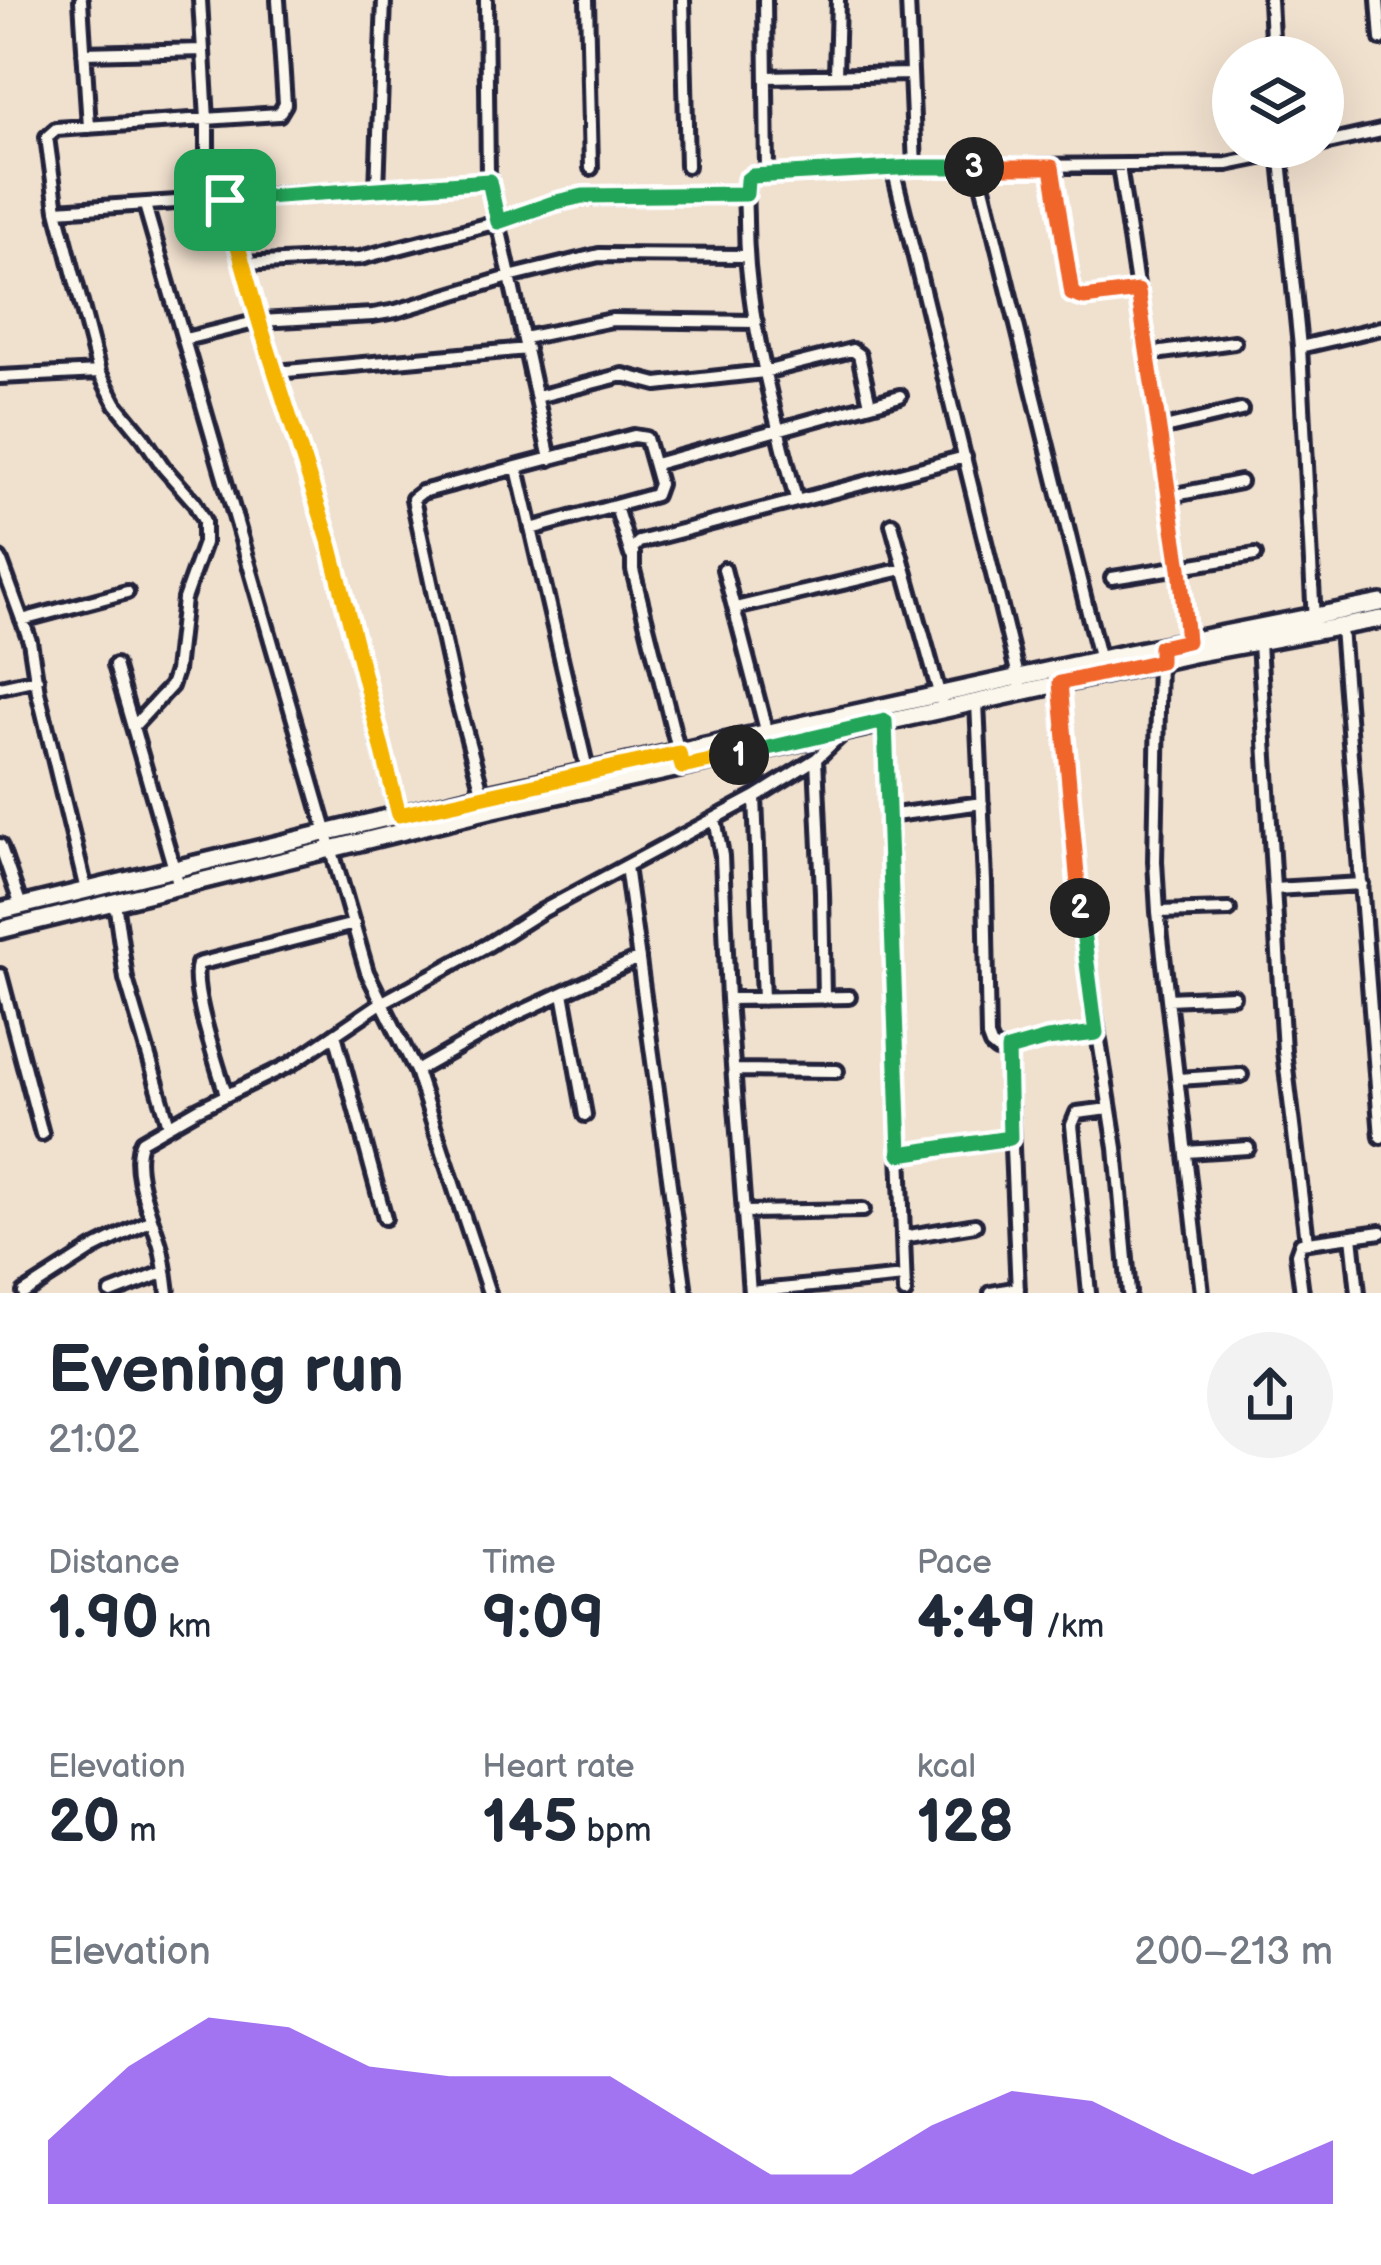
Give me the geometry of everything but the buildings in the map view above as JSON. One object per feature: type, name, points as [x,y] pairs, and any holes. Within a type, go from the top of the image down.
[{"type":"main road","points":[[681,760],[766,734],[1160,654],[1259,644],[1381,603]]},
{"type":"main road","points":[[1160,654],[1187,641],[1314,625],[1341,628],[1381,619]]},
{"type":"main road","points":[[0,930],[115,902],[326,832],[400,823],[681,760],[844,732],[941,702],[977,702],[1020,684],[1060,683],[1101,666]]},
{"type":"main road","points":[[0,911],[86,890],[332,850],[482,795],[589,779]]},
{"type":"street","points":[[81,0],[89,127]]},
{"type":"street","points":[[200,0],[207,201]]},
{"type":"street","points":[[133,728],[172,686],[184,599],[204,543],[204,521],[116,404],[99,373],[57,210],[47,137],[56,129],[273,116],[285,104],[278,0]]},
{"type":"street","points":[[376,189],[384,0]]},
{"type":"street","points":[[487,0],[489,181],[550,459]]},
{"type":"street","points":[[587,0],[591,168]]},
{"type":"street","points":[[683,0],[687,166]]},
{"type":"street","points":[[765,0],[767,175]]},
{"type":"street","points":[[836,76],[838,0]]},
{"type":"street","points":[[908,0],[915,167]]},
{"type":"street","points":[[1270,0],[1273,36]]},
{"type":"street","points":[[1378,0],[1381,39]]},
{"type":"street","points":[[85,53],[203,50]]},
{"type":"street","points":[[766,76],[911,74]]},
{"type":"street","points":[[1344,139],[1381,131]]},
{"type":"street","points":[[796,499],[756,322],[746,256],[747,180],[752,176],[915,167],[1212,164]]},
{"type":"street","points":[[1120,166],[1187,641]]},
{"type":"street","points":[[978,167],[1101,666]]},
{"type":"street","points":[[1052,167],[1072,294],[1084,298],[1138,291]]},
{"type":"street","points":[[893,168],[1020,684]]},
{"type":"street","points":[[1282,168],[1300,347],[1314,625]]},
{"type":"street","points":[[57,210],[489,181]]},
{"type":"street","points":[[243,264],[360,258],[583,196],[746,194]]},
{"type":"street","points":[[225,200],[331,547],[400,823]]},
{"type":"street","points":[[145,205],[368,973],[416,1071],[489,1293]]},
{"type":"street","points":[[184,339],[259,321],[396,311],[599,255],[746,256]]},
{"type":"street","points":[[276,372],[525,343],[612,320],[756,322]]},
{"type":"street","points":[[1300,347],[1381,328]]},
{"type":"street","points":[[1148,354],[1234,342]]},
{"type":"street","points":[[537,397],[623,375],[657,384],[764,372],[852,350],[859,355],[871,404]]},
{"type":"street","points":[[0,377],[99,373]]},
{"type":"street","points":[[655,464],[900,396]]},
{"type":"street","points":[[1160,429],[1241,410]]},
{"type":"street","points":[[482,795],[413,499],[422,492],[517,467],[646,438],[659,484],[655,495],[531,529]]},
{"type":"street","points":[[632,558],[639,542],[965,457]]},
{"type":"street","points":[[517,467],[589,779]]},
{"type":"street","points":[[1170,496],[1240,482]]},
{"type":"street","points":[[616,507],[681,760]]},
{"type":"street","points":[[892,524],[941,702]]},
{"type":"street","points":[[1112,578],[1256,555]]},
{"type":"street","points":[[0,560],[30,641],[86,890]]},
{"type":"street","points":[[724,569],[766,734]]},
{"type":"street","points":[[735,608],[903,569]]},
{"type":"street","points":[[22,620],[127,592]]},
{"type":"street","points":[[1341,628],[1381,1137]]},
{"type":"street","points":[[1259,644],[1284,1051],[1306,1241]]},
{"type":"street","points":[[1160,654],[1158,912],[1202,1293]]},
{"type":"street","points":[[115,665],[177,878]]},
{"type":"street","points":[[0,687],[37,679]]},
{"type":"street","points":[[1060,683],[1074,847],[1096,1033],[1116,1148],[1129,1293]]},
{"type":"street","points":[[977,702],[988,1037],[998,1050],[1008,1050],[1096,1033]]},
{"type":"street","points":[[168,1293],[137,1154],[142,1141],[291,1064],[381,1003],[542,910],[755,797],[816,759],[844,732],[853,716]]},
{"type":"street","points":[[885,721],[904,1293]]},
{"type":"street","points":[[816,759],[824,998]]},
{"type":"street","points":[[755,797],[763,999]]},
{"type":"street","points":[[887,817],[982,803]]},
{"type":"street","points":[[715,819],[722,856],[750,1293],[904,1277]]},
{"type":"street","points":[[0,845],[21,906]]},
{"type":"street","points":[[626,866],[685,1293]]},
{"type":"street","points":[[1274,889],[1362,884]]},
{"type":"street","points":[[115,902],[131,998],[169,1125]]},
{"type":"street","points":[[1158,912],[1229,910]]},
{"type":"street","points":[[226,1095],[195,974],[198,964],[353,924]]},
{"type":"street","points":[[416,1071],[517,1015],[639,958]]},
{"type":"street","points":[[0,975],[42,1134]]},
{"type":"street","points":[[562,993],[585,1115]]},
{"type":"street","points":[[1168,999],[1233,996]]},
{"type":"street","points":[[728,999],[849,997]]},
{"type":"street","points":[[335,1034],[385,1218]]},
{"type":"street","points":[[991,1293],[1018,1291],[1008,1050]]},
{"type":"street","points":[[735,1070],[837,1071]]},
{"type":"street","points":[[1178,1079],[1241,1075]]},
{"type":"street","points":[[1089,1293],[1072,1124],[1077,1113],[1109,1109]]},
{"type":"street","points":[[900,1154],[1010,1138]]},
{"type":"street","points":[[1186,1152],[1248,1148]]},
{"type":"street","points":[[743,1212],[863,1210]]},
{"type":"street","points":[[24,1293],[93,1249],[151,1220]]},
{"type":"street","points":[[903,1237],[975,1225]]},
{"type":"street","points":[[1302,1293],[1297,1254],[1301,1243],[1381,1232]]},
{"type":"street","points":[[1352,1236],[1358,1293]]},
{"type":"street","points":[[111,1293],[165,1272]]},
{"type":"route","points":[[915,167],[1052,167],[1072,294],[1084,298],[1138,291],[1187,641],[1160,647],[1160,661],[1060,683],[1096,1033],[1008,1050],[1010,1138],[900,1154],[885,721],[682,767],[679,753],[399,815],[331,547],[225,200],[489,181],[498,222],[583,196],[746,194],[752,176],[915,167]]}]
